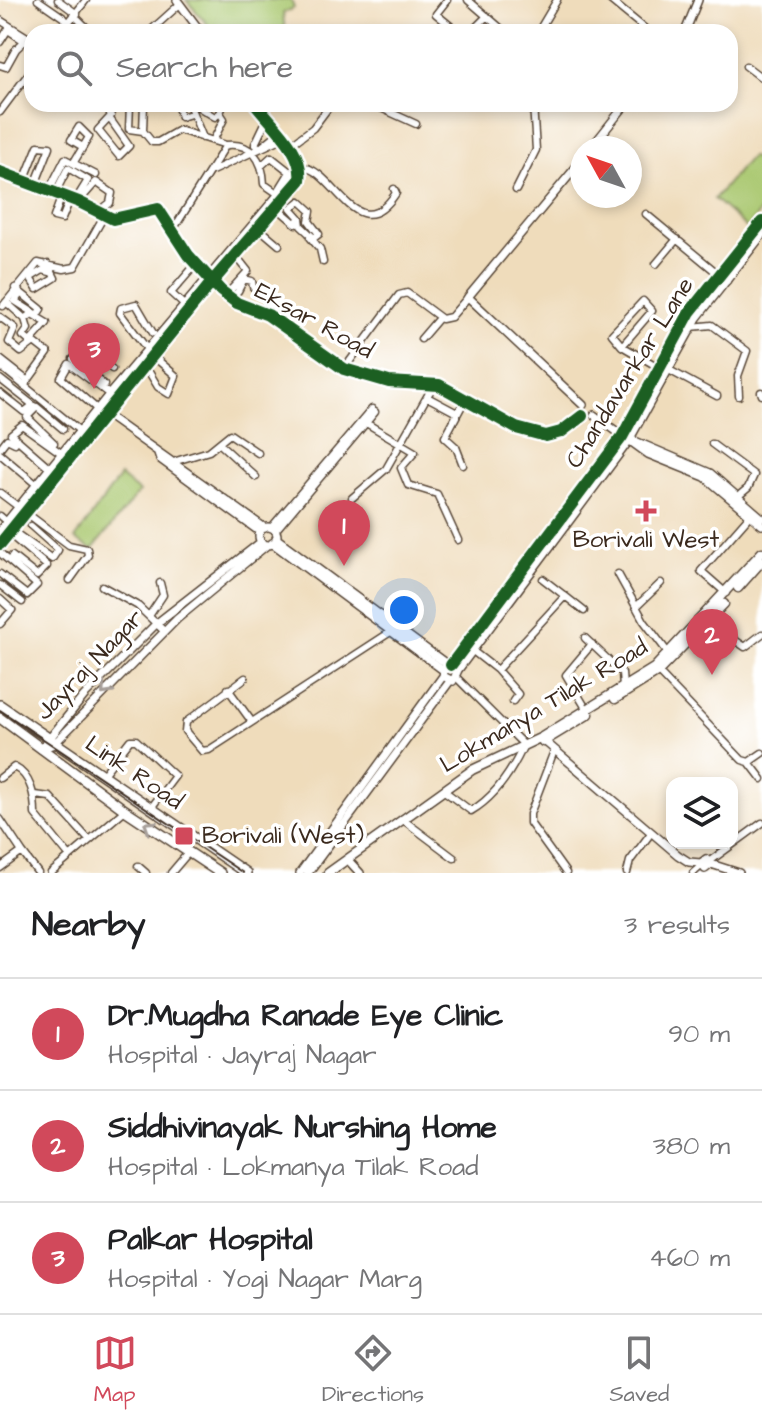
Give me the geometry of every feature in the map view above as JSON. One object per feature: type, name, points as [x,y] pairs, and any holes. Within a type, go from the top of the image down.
[{"type":"main road","name":"Lokmanya Tilak Road","points":[[593,710],[623,688],[656,670],[762,552]]},
{"type":"main road","name":"Lokmanya Tilak Road","points":[[328,873],[348,867],[404,820],[472,770],[542,740],[656,670],[713,616],[762,561]]},
{"type":"main road","name":"Link Road","points":[[0,705],[246,873]]},
{"type":"main road","name":"Link Road","points":[[0,718],[125,810],[220,873]]},
{"type":"street","points":[[38,0],[69,23],[86,0]]},
{"type":"street","points":[[58,0],[82,22]]},
{"type":"street","points":[[447,0],[436,14],[448,24]]},
{"type":"street","points":[[468,0],[496,24]]},
{"type":"street","points":[[543,24],[557,0]]},
{"type":"street","points":[[610,0],[639,24]]},
{"type":"street","points":[[688,24],[698,0]]},
{"type":"street","points":[[157,24],[178,2],[195,24]]},
{"type":"street","points":[[479,24],[487,16]]},
{"type":"street","points":[[0,20],[24,37]]},
{"type":"street","points":[[0,42],[9,28]]},
{"type":"street","points":[[0,65],[6,67],[16,49],[24,43]]},
{"type":"street","points":[[746,66],[762,78]]},
{"type":"street","points":[[0,112],[24,80]]},
{"type":"street","points":[[108,112],[129,146],[119,156],[98,130],[110,119]]},
{"type":"street","points":[[130,112],[129,129],[143,131]]},
{"type":"street","points":[[144,112],[143,131],[152,142],[158,142],[179,130],[226,145],[243,143],[254,153],[261,166],[264,184],[277,193],[290,172],[271,157],[261,166]]},
{"type":"street","points":[[179,112],[181,117],[191,114],[203,138]]},
{"type":"street","points":[[207,112],[215,117],[220,113],[224,119],[213,141]]},
{"type":"street","points":[[262,112],[276,139],[289,146],[301,170]]},
{"type":"street","points":[[289,146],[313,128],[325,112]]},
{"type":"street","points":[[390,112],[416,124]]},
{"type":"street","points":[[516,190],[536,150],[534,112]]},
{"type":"street","points":[[601,136],[620,112]]},
{"type":"street","points":[[265,146],[258,148],[255,142],[267,119]]},
{"type":"street","points":[[212,171],[254,153],[276,139]]},
{"type":"street","points":[[0,183],[3,174],[56,192],[118,220],[158,209],[173,230],[226,145]]},
{"type":"street","points":[[24,181],[38,146],[50,147],[56,192]]},
{"type":"street","points":[[74,162],[83,147]]},
{"type":"street","points":[[56,192],[63,160],[74,162],[96,175]]},
{"type":"street","points":[[46,162],[41,180],[56,192]]},
{"type":"street","points":[[68,168],[88,180],[56,192],[68,168]]},
{"type":"street","points":[[301,170],[315,170],[353,209],[377,213],[384,210],[396,193],[394,189]]},
{"type":"street","points":[[0,544],[24,508],[150,352],[160,335],[301,170]]},
{"type":"street","points":[[421,339],[437,320],[451,317],[570,174]]},
{"type":"street","points":[[25,319],[32,314],[47,323],[30,342],[23,336],[28,329],[25,319],[4,304],[18,291],[38,263],[49,268],[75,267],[113,195],[96,182],[56,192]]},
{"type":"street","points":[[300,201],[311,211],[309,221],[319,233],[315,238],[301,226],[299,228],[291,208],[300,201]]},
{"type":"street","points":[[233,252],[259,228],[274,205]]},
{"type":"street","points":[[274,205],[317,244],[323,262]]},
{"type":"street","points":[[646,214],[727,281]]},
{"type":"street","name":"Chandavarkar Lane","points":[[450,672],[474,652],[627,439],[685,321],[762,222]]},
{"type":"street","points":[[259,228],[279,245]]},
{"type":"street","name":"Eksar Road","points":[[173,230],[188,255],[226,295],[265,314],[344,369],[389,382],[439,385],[516,428],[546,436],[561,432],[582,416]]},
{"type":"street","name":"Chandavarkar Lane","points":[[664,369],[691,327],[762,235]]},
{"type":"street","points":[[656,264],[677,239]]},
{"type":"street","points":[[226,295],[248,271],[233,252]]},
{"type":"street","points":[[28,276],[38,289],[55,278],[49,268]]},
{"type":"street","points":[[183,310],[171,293],[191,270]]},
{"type":"street","points":[[238,291],[244,279],[252,281],[253,287],[271,300],[265,314]]},
{"type":"street","points":[[344,369],[399,295],[407,293],[437,320]]},
{"type":"street","points":[[468,297],[583,405],[592,406],[594,415],[627,439],[705,477],[762,518]]},
{"type":"street","points":[[622,346],[652,311],[643,301],[612,334],[622,346],[717,396]]},
{"type":"street","points":[[142,361],[158,387],[169,394],[176,376],[150,352],[120,313],[121,308],[136,304],[160,335]]},
{"type":"street","points":[[0,317],[15,328],[9,342],[21,352],[34,342],[48,353],[26,384]]},
{"type":"street","points":[[691,327],[712,325],[747,351],[738,376],[739,396]]},
{"type":"street","points":[[110,392],[73,359],[84,348],[112,369]]},
{"type":"street","points":[[0,359],[26,384],[33,405],[24,412],[0,393]]},
{"type":"street","points":[[110,392],[69,364],[61,378],[158,453],[176,461],[354,603],[450,672],[523,746],[515,764],[486,801],[471,811],[445,792]]},
{"type":"street","points":[[0,367],[11,381],[51,414],[82,433]]},
{"type":"street","points":[[0,379],[26,384]]},
{"type":"street","points":[[100,411],[110,392],[125,382]]},
{"type":"street","points":[[352,498],[386,469],[433,386]]},
{"type":"street","points":[[427,397],[457,413]]},
{"type":"street","points":[[463,465],[456,447],[445,437],[466,398]]},
{"type":"street","points":[[583,405],[582,416],[588,419],[594,415]]},
{"type":"street","points":[[62,452],[27,417],[35,407],[51,414],[63,429]]},
{"type":"street","points":[[269,536],[290,509],[374,410],[366,423],[359,428]]},
{"type":"street","points":[[366,423],[415,452],[401,468],[408,485],[437,494],[458,540]]},
{"type":"street","points":[[49,469],[11,434],[22,425],[62,452]]},
{"type":"street","points":[[12,556],[37,576],[47,566],[7,531],[3,519],[24,508],[62,452],[82,433]]},
{"type":"street","points":[[176,461],[220,444],[226,436],[234,435],[258,453]]},
{"type":"street","points":[[37,485],[0,451],[10,439],[49,469]]},
{"type":"street","name":"Chandavarkar Lane","points":[[308,873],[450,672],[627,439]]},
{"type":"street","points":[[220,444],[256,477]]},
{"type":"street","points":[[712,444],[754,475],[735,499]]},
{"type":"street","points":[[158,453],[160,459],[226,502]]},
{"type":"street","points":[[0,493],[24,508],[69,545],[87,549],[88,555],[70,580]]},
{"type":"street","points":[[735,499],[762,525]]},
{"type":"street","points":[[726,593],[701,571],[750,515]]},
{"type":"street","points":[[7,531],[52,559],[58,550],[31,526]]},
{"type":"street","points":[[40,534],[46,527]]},
{"type":"street","name":"Jayraj Nagar","points":[[50,741],[157,623],[269,536]]},
{"type":"street","name":"Jayraj Nagar","points":[[41,749],[269,536]]},
{"type":"street","points":[[0,553],[37,585],[27,595],[0,574]]},
{"type":"street","points":[[618,574],[636,607],[669,654]]},
{"type":"street","points":[[543,579],[584,611]]},
{"type":"street","points":[[149,616],[163,595],[160,583]]},
{"type":"street","points":[[636,607],[661,583]]},
{"type":"street","points":[[102,586],[124,596],[164,631]]},
{"type":"street","points":[[1,587],[22,602]]},
{"type":"street","points":[[497,670],[565,596]]},
{"type":"street","points":[[0,599],[12,610],[0,624]]},
{"type":"street","points":[[713,616],[729,636],[745,647],[762,634]]},
{"type":"street","points":[[245,678],[186,722],[183,727],[193,743],[206,751],[392,631]]},
{"type":"street","points":[[585,638],[622,673],[623,688]]},
{"type":"street","points":[[592,644],[566,675],[593,710]]},
{"type":"street","points":[[474,652],[497,670],[518,694],[513,701]]},
{"type":"street","points":[[656,670],[734,753],[749,762],[762,779]]},
{"type":"street","points":[[228,689],[252,722]]},
{"type":"street","points":[[102,776],[130,740],[136,740],[175,776],[151,808]]},
{"type":"street","points":[[542,740],[689,862],[706,864],[724,873]]},
{"type":"street","points":[[554,751],[530,814],[530,823],[566,873]]},
{"type":"street","points":[[749,762],[762,753]]},
{"type":"street","points":[[0,778],[17,768],[35,795],[35,814],[70,857]]},
{"type":"street","points":[[35,795],[50,797],[89,840]]},
{"type":"street","points":[[612,799],[692,859],[739,873]]},
{"type":"street","points":[[51,873],[125,810]]},
{"type":"street","points":[[0,819],[38,873]]},
{"type":"street","points":[[404,820],[454,858]]},
{"type":"street","points":[[693,873],[762,823]]},
{"type":"street","points":[[627,873],[630,861],[651,833]]},
{"type":"street","points":[[4,873],[0,868],[22,852]]},
{"type":"street","points":[[171,873],[188,853]]},
{"type":"street","points":[[318,856],[330,867],[348,867]]},
{"type":"street","name":"Chandavarkar Lane","points":[[300,873],[318,856]]},
{"type":"street","points":[[138,866],[146,873]]},
{"type":"green space","points":[[186,0],[291,0],[294,8],[283,13],[284,24],[207,24]]},
{"type":"green space","points":[[751,156],[762,164],[762,208],[748,229],[714,199]]},
{"type":"green space","points":[[120,476],[139,492],[92,550],[75,539]]},
{"type":"railway","points":[[0,710],[243,873]]},
{"type":"cycle path","points":[[0,544],[212,282],[300,180],[300,169],[292,149],[263,112]]},
{"type":"cycle path","points":[[0,172],[79,202],[113,219],[158,209],[188,255],[221,291],[237,303],[268,315],[344,369],[389,382],[439,385],[516,428],[546,436],[561,432],[582,416]]},
{"type":"cycle path","points":[[451,665],[622,437],[690,312],[762,222]]},
{"type":"place","name":"Palkar Hospital","points":[[94,389]]},
{"type":"place","name":"Borivali West","points":[[646,511]]},
{"type":"place","name":"Dr.Mugdha Ranade Eye Clinic","points":[[344,566]]},
{"type":"place","name":"Siddhivinayak Nurshing Home","points":[[712,675]]},
{"type":"place","name":"Borivali (West)","points":[[184,836]]}]
